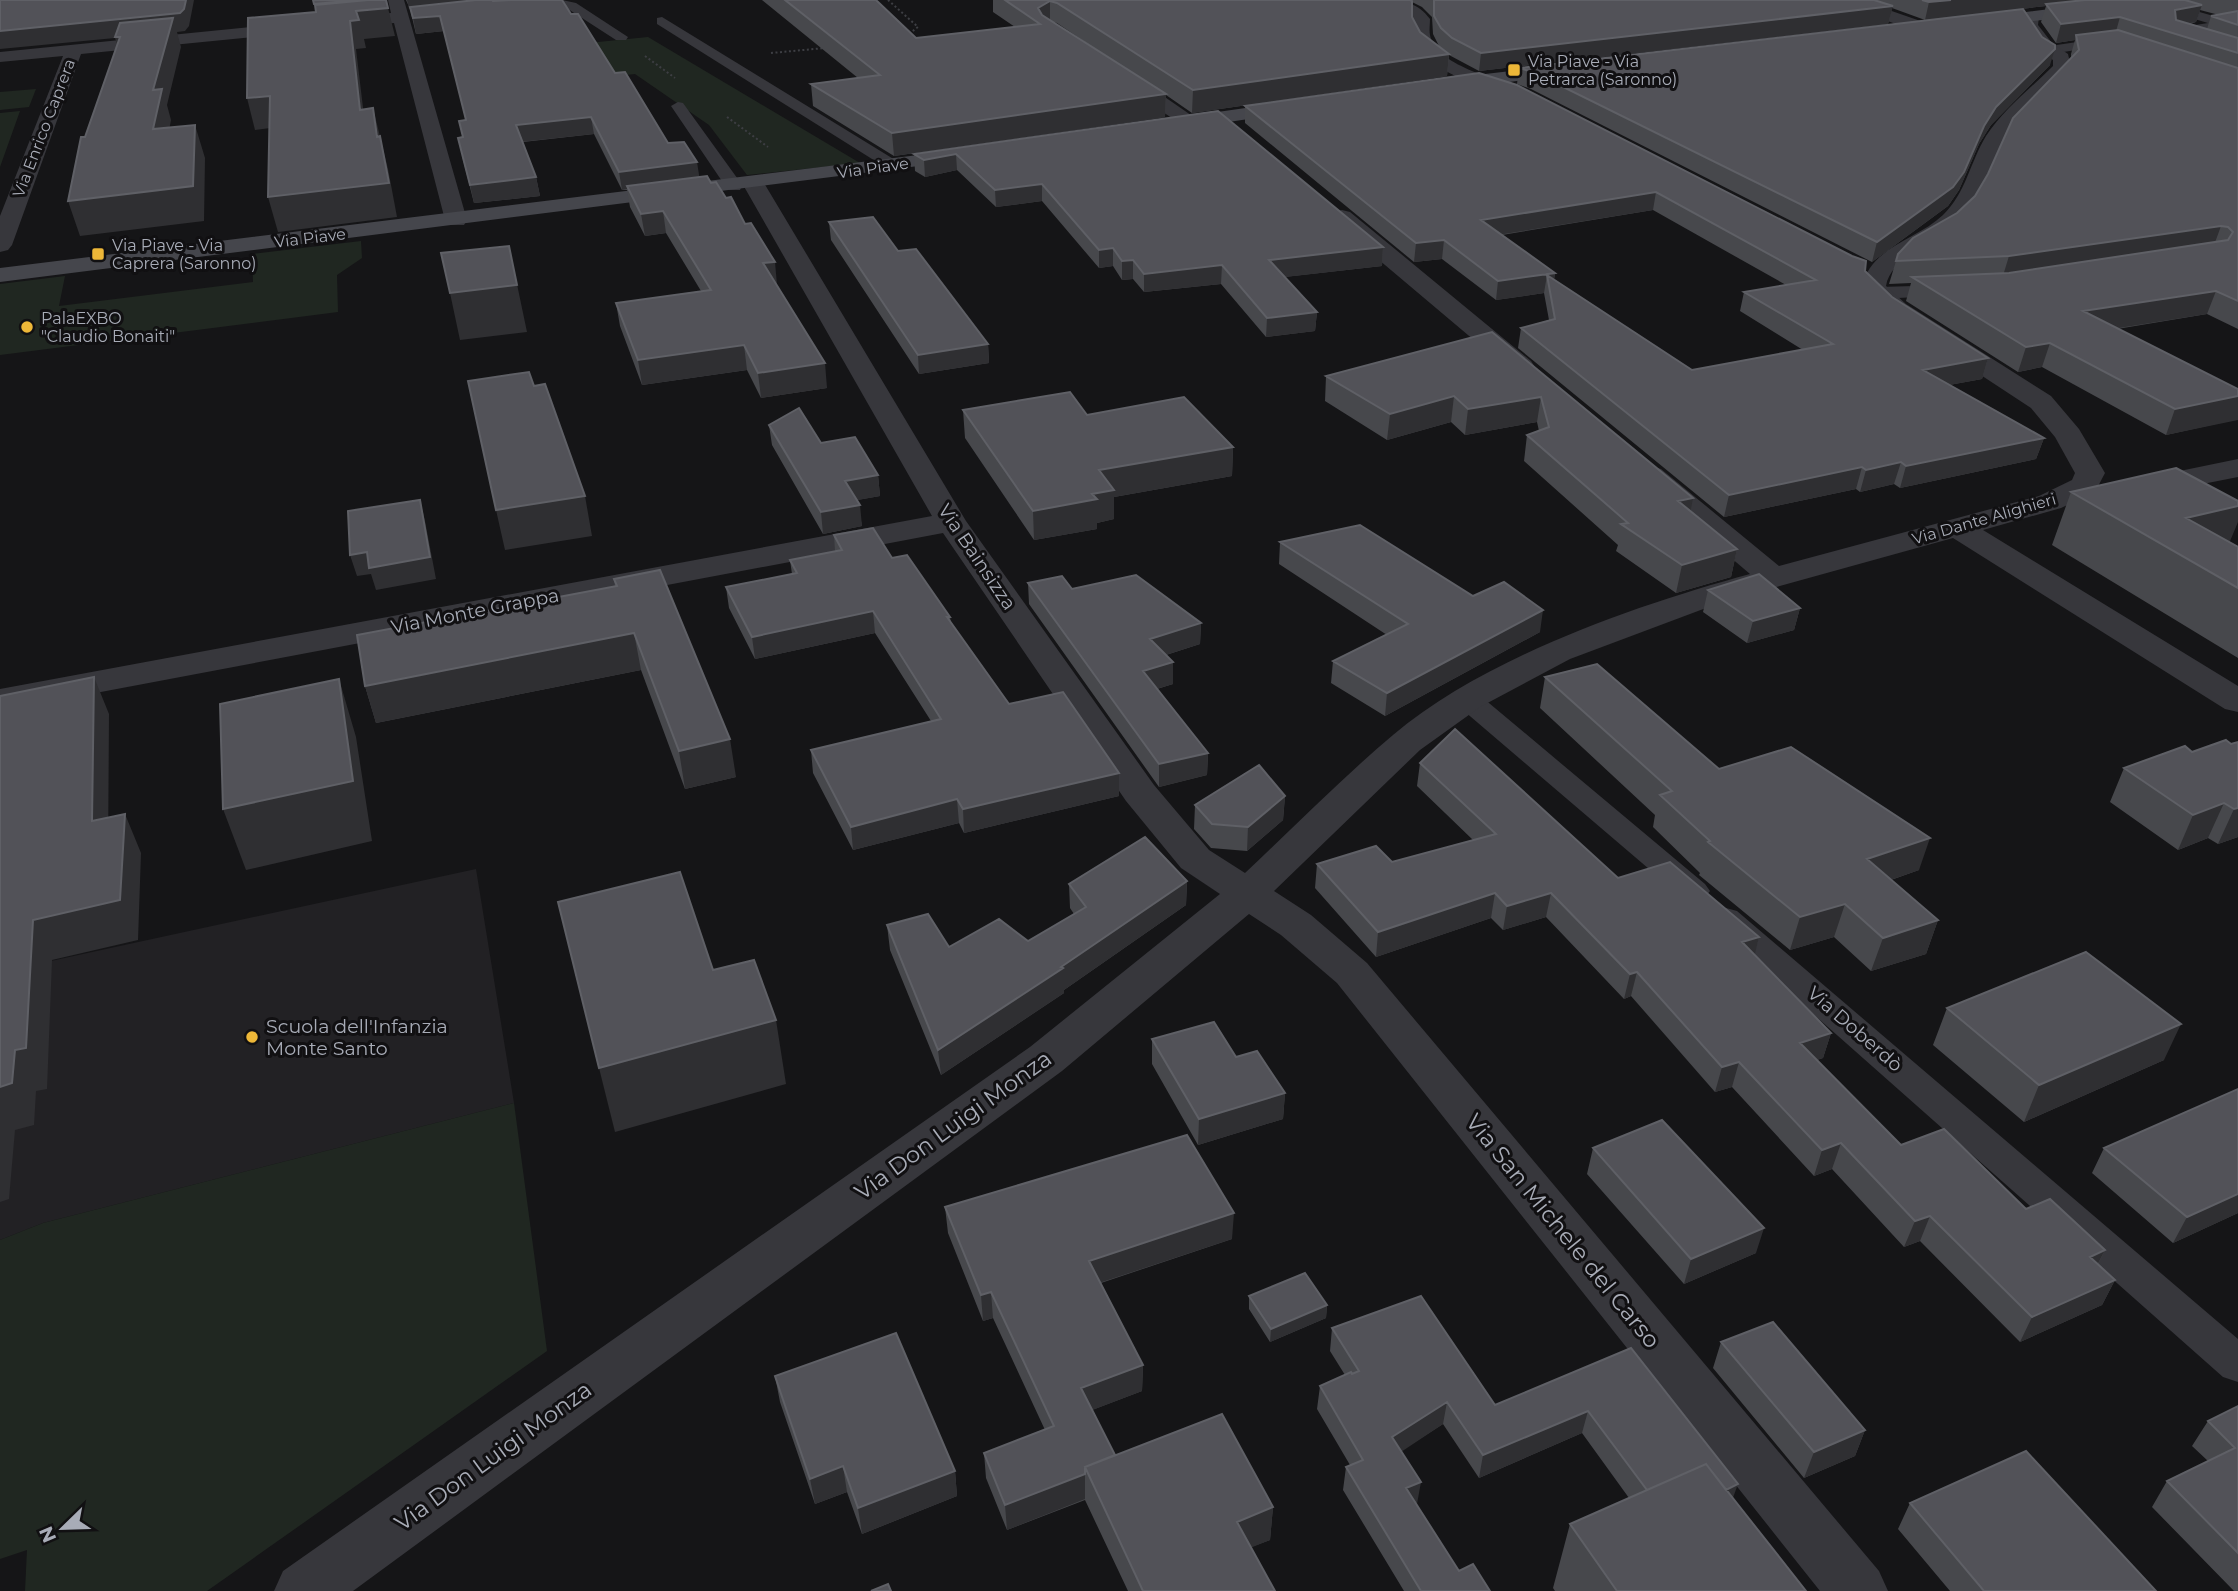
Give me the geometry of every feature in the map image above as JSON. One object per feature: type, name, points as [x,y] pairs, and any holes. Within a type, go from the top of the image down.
[{"type":"street","points":[[1845,0],[1932,28],[1886,33]]},
{"type":"street","points":[[2017,0],[2059,13]]},
{"type":"street","points":[[1964,24],[1989,21],[2033,25],[2059,13],[2156,1]]},
{"type":"street","points":[[1394,5],[1422,19],[1422,41],[1430,54],[1478,80],[1509,89],[1536,102]]},
{"type":"street","points":[[0,57],[403,11],[456,220]]},
{"type":"street","points":[[2033,25],[2050,50],[2062,58],[2062,67],[1996,136],[1982,174],[1966,202],[1948,224],[1893,258],[1871,278],[1897,309],[2042,402],[2057,418],[2083,457],[2090,473],[2084,486],[2137,488],[2238,468]]},
{"type":"street","name":"Via Enrico Caprera","points":[[0,245],[74,50]]},
{"type":"street","points":[[1104,65],[1191,122]]},
{"type":"street","points":[[1423,88],[1591,67]]},
{"type":"street","points":[[1150,128],[1316,104]]},
{"type":"street","points":[[1223,118],[1244,135]]},
{"type":"street","name":"Via Piave","points":[[0,275],[743,185],[989,152]]},
{"type":"street","name":"Via Bainsizza","points":[[743,185],[951,522],[1140,793],[1195,859],[1249,892]]},
{"type":"street","points":[[1318,197],[1540,383]]},
{"type":"street","points":[[1636,462],[1773,577]]},
{"type":"street","name":"Via Dante Alighieri","points":[[1585,642],[1675,607],[1773,577],[2050,502],[2084,486]]},
{"type":"street","name":"Via Monte Grappa","points":[[0,700],[951,522]]},
{"type":"street","points":[[1957,527],[2238,701]]},
{"type":"street","name":"Via Don Luigi Monza","points":[[304,1591],[1046,1059],[1249,892],[1407,742],[1467,699],[1522,669],[1585,642]]},
{"type":"street","name":"Via San Michele del Carso","points":[[1249,892],[1328,949],[1352,973],[1858,1591]]},
{"type":"lane","points":[[2156,1],[2226,24],[2170,32],[2238,51]]},
{"type":"lane","points":[[510,4],[558,3],[572,6],[621,37]]},
{"type":"lane","points":[[662,21],[894,166]]},
{"type":"lane","points":[[2050,50],[2122,41]]},
{"type":"lane","points":[[678,106],[743,185]]},
{"type":"lane","points":[[1871,278],[1961,290]]},
{"type":"lane","name":"Via Doberdò","points":[[1467,699],[1783,967],[2238,1364]]},
{"type":"path","points":[[888,0],[918,27],[902,40]]},
{"type":"path","points":[[722,59],[832,47]]},
{"type":"shaded area","points":[[648,37],[860,163],[747,175],[709,125],[635,74],[567,81],[548,47]]},
{"type":"shaded area","points":[[36,89],[29,107],[0,110],[0,92]]},
{"type":"shaded area","points":[[20,111],[0,167],[0,113]]},
{"type":"shaded area","points":[[361,241],[362,258],[337,275],[338,312],[0,355],[0,284],[65,276],[59,306],[253,282],[252,254]]},
{"type":"shaded area","name":"Scuola dell'Infanzia Monte Santo","points":[[476,869],[514,1103],[43,1223],[0,1240],[0,972]]},
{"type":"shaded area","points":[[514,1103],[547,1351],[207,1591],[25,1591],[27,1550],[0,1559],[0,1240],[43,1223]]},
{"type":"building","points":[[0,0],[186,0],[180,13],[0,31]]},
{"type":"building","points":[[313,0],[358,0],[314,4]]},
{"type":"building","points":[[386,0],[388,8],[356,11],[359,20],[350,21],[360,110],[373,108],[377,137],[380,136],[389,183],[268,197],[270,96],[247,98],[248,18],[316,12],[315,5]]},
{"type":"building","points":[[476,0],[562,0],[571,14],[578,14],[615,73],[625,72],[668,143],[684,142],[697,162],[619,172],[591,117],[516,125],[536,177],[470,185],[458,138],[463,137],[459,121],[466,120],[440,16],[413,18],[410,7]]},
{"type":"building","points":[[785,0],[876,0],[916,38],[1040,24],[1005,0],[1410,0],[1412,17],[1420,32],[1449,54],[1193,90],[1050,1],[1038,8],[1042,15],[1166,94],[892,133],[811,84],[880,75]]},
{"type":"building","points":[[1434,0],[1874,0],[1893,6],[1481,53],[1452,38],[1441,28],[1434,16]]},
{"type":"building","points":[[2085,0],[2185,0],[2202,5],[2175,10],[2176,20],[2238,38],[2238,53],[2120,17],[2061,24],[2046,4]]},
{"type":"building","points":[[2023,9],[2042,37],[2055,45],[2055,49],[1996,107],[1984,126],[1964,172],[1953,187],[1877,242],[1533,72],[1519,68]]},
{"type":"building","points":[[2238,11],[2238,25],[2211,16]]},
{"type":"building","points":[[173,18],[153,90],[162,89],[153,129],[195,125],[193,186],[68,201],[81,137],[85,137],[120,37],[115,37],[120,23]]},
{"type":"building","points":[[2118,30],[2238,68],[2238,301],[2216,291],[2083,311],[2238,389],[2238,396],[2175,409],[2050,343],[2026,347],[1912,277],[2009,273],[2228,240],[2233,232],[2228,227],[2009,256],[1896,261],[1898,254],[1913,238],[1957,213],[1975,196],[2013,118],[2079,50],[2076,35]]},
{"type":"building","points":[[1479,73],[1517,85],[1866,261],[1865,271],[1892,297],[1988,358],[1923,370],[2044,438],[1906,466],[1901,462],[1866,470],[1862,467],[1729,495],[1521,328],[1555,319],[1547,275],[1692,370],[1833,344],[1744,292],[1816,280],[1656,192],[1481,220],[1555,273],[1498,281],[1444,240],[1416,243],[1245,106]]},
{"type":"building","points":[[1218,111],[1383,247],[1269,260],[1317,312],[1267,318],[1222,265],[1144,274],[1133,260],[1122,261],[1113,248],[1099,250],[1042,184],[995,190],[956,154],[924,160],[914,154]]},
{"type":"building","points":[[707,176],[711,183],[716,182],[726,198],[731,197],[745,224],[751,223],[775,262],[763,263],[825,363],[758,373],[744,345],[638,360],[616,303],[711,290],[663,211],[641,214],[627,186]]},
{"type":"building","points":[[873,217],[898,251],[916,249],[988,344],[918,355],[829,222]]},
{"type":"building","points":[[509,246],[517,285],[450,293],[441,253]]},
{"type":"building","points":[[1492,332],[1693,498],[1678,501],[1737,549],[1682,565],[1621,524],[1628,523],[1527,435],[1549,427],[1541,397],[1468,409],[1454,396],[1390,414],[1326,376]]},
{"type":"building","points":[[529,372],[534,386],[545,384],[585,496],[496,510],[468,381]]},
{"type":"building","points":[[1070,392],[1087,415],[1184,397],[1233,447],[1099,470],[1114,490],[1092,494],[1097,499],[1033,511],[963,410]]},
{"type":"building","points":[[799,408],[821,443],[855,437],[878,475],[845,481],[860,505],[821,512],[769,425]]},
{"type":"building","points":[[2176,468],[2238,501],[2238,506],[2186,518],[2238,547],[2238,588],[2071,492]]},
{"type":"building","points":[[420,500],[430,557],[369,568],[367,552],[350,555],[348,511]]},
{"type":"building","points":[[1360,525],[1473,596],[1504,582],[1543,610],[1387,693],[1333,661],[1408,624],[1280,542]]},
{"type":"building","points":[[873,528],[892,558],[907,555],[1009,704],[1063,692],[1119,773],[963,809],[957,799],[851,827],[811,750],[941,719],[873,611],[752,637],[726,587],[797,573],[790,560],[842,550],[834,535]]},
{"type":"building","points":[[660,570],[730,739],[679,751],[634,633],[365,686],[357,635],[617,586],[614,579]]},
{"type":"building","points":[[1759,574],[1800,608],[1753,621],[1708,590]]},
{"type":"building","points":[[1136,575],[1201,623],[1150,639],[1173,662],[1143,671],[1208,753],[1159,764],[1028,583],[1062,576],[1072,589]]},
{"type":"building","points":[[1597,664],[1719,769],[1791,747],[1930,838],[1867,859],[1938,920],[1883,938],[1845,904],[1800,917],[1708,842],[1710,841],[1660,795],[1672,791],[1545,677]]},
{"type":"building","points":[[94,677],[92,821],[125,814],[120,900],[33,920],[26,1048],[15,1050],[12,1083],[0,1087],[0,696]]},
{"type":"building","points":[[339,679],[353,781],[223,809],[220,704]]},
{"type":"building","points":[[1455,729],[1618,878],[1670,862],[1759,937],[1742,942],[1831,1033],[1800,1043],[1901,1145],[1944,1129],[2026,1209],[2050,1199],[2105,1250],[2090,1257],[2115,1280],[2032,1317],[1930,1216],[1915,1221],[1841,1143],[1822,1150],[1739,1062],[1722,1067],[1637,972],[1630,974],[1551,893],[1507,906],[1495,893],[1378,932],[1317,864],[1376,846],[1392,862],[1496,834],[1420,763]]},
{"type":"building","points":[[2226,740],[2231,744],[2238,742],[2238,808],[2234,809],[2224,803],[2193,815],[2124,768],[2185,746],[2192,752]]},
{"type":"building","points":[[1259,765],[1285,796],[1248,827],[1212,824],[1195,805]]},
{"type":"building","points":[[1145,837],[1187,881],[1061,967],[1063,968],[938,1050],[887,925],[928,914],[949,947],[999,919],[1028,941],[1086,907],[1069,884]]},
{"type":"building","points":[[680,872],[713,970],[754,960],[776,1020],[599,1068],[558,902]]},
{"type":"building","points":[[2086,952],[2181,1024],[2039,1085],[1947,1008]]},
{"type":"building","points":[[1214,1022],[1236,1057],[1257,1051],[1285,1093],[1199,1119],[1152,1039]]},
{"type":"building","points":[[2238,1089],[2238,1194],[2187,1217],[2104,1148]]},
{"type":"building","points":[[1662,1120],[1764,1228],[1691,1259],[1593,1148]]},
{"type":"building","points":[[1187,1135],[1234,1213],[1089,1261],[1143,1365],[1081,1388],[1115,1455],[1085,1467],[1085,1474],[1005,1505],[984,1453],[1054,1426],[991,1292],[981,1295],[945,1207]]},
{"type":"building","points":[[1305,1273],[1327,1305],[1271,1329],[1249,1296]]},
{"type":"building","points":[[1421,1296],[1495,1405],[1631,1348],[1738,1484],[1726,1490],[1706,1464],[1647,1490],[1588,1411],[1483,1455],[1447,1402],[1392,1437],[1421,1482],[1406,1488],[1459,1571],[1473,1564],[1490,1591],[1421,1591],[1346,1467],[1363,1460],[1320,1386],[1359,1371],[1332,1328]]},
{"type":"building","points":[[1773,1322],[1865,1430],[1814,1452],[1721,1342]]},
{"type":"building","points":[[896,1333],[955,1471],[858,1508],[843,1466],[810,1479],[775,1376]]},
{"type":"building","points":[[2238,1406],[2238,1553],[2167,1481],[2235,1448],[2208,1421]]},
{"type":"building","points":[[1222,1414],[1273,1507],[1237,1522],[1275,1591],[1143,1591],[1085,1467]]},
{"type":"building","points":[[2026,1451],[2156,1591],[1984,1591],[1910,1503]]},
{"type":"building","points":[[1706,1464],[1806,1591],[1617,1591],[1570,1524]]},
{"type":"building","points":[[888,1584],[891,1591],[871,1591]]},
{"type":"place","name":"Via Piave - Via Petrarca (Saronno)","points":[[1514,70]]},
{"type":"place","name":"Via Piave - Via Caprera (Saronno)","points":[[98,254]]},
{"type":"place","name":"PalaEXBO \"Claudio Bonaiti\"","points":[[27,327]]},
{"type":"place","name":"Scuola dell'Infanzia Monte Santo","points":[[252,1037]]}]
